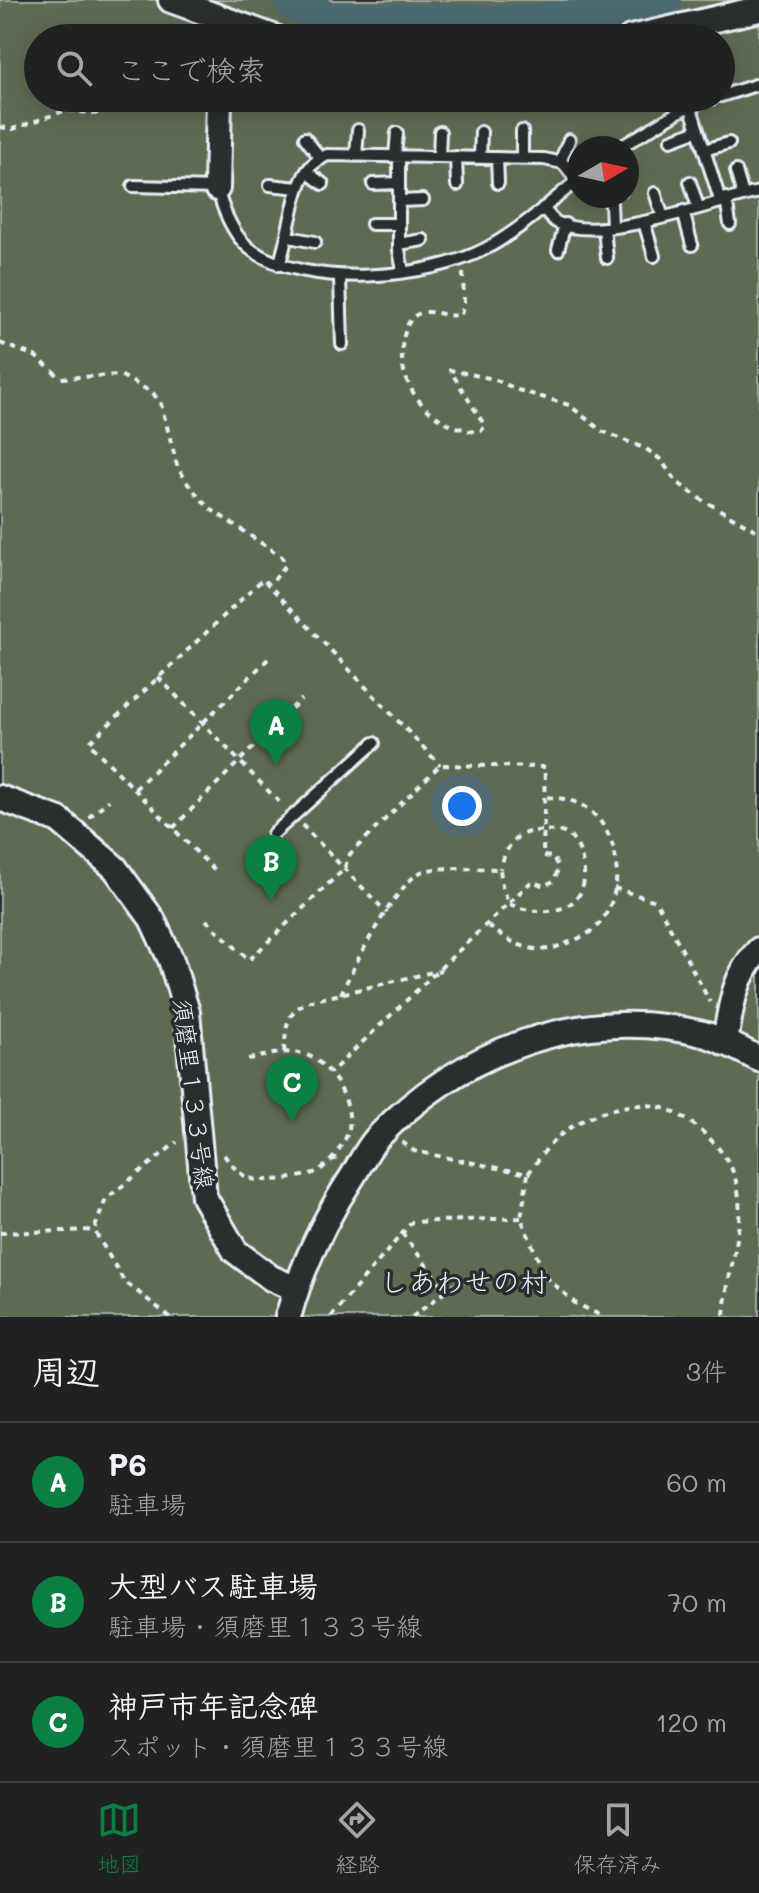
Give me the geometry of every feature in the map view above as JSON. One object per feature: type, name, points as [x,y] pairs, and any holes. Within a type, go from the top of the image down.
[{"type":"street","points":[[171,0],[213,24]]},
{"type":"street","points":[[693,24],[759,9]]},
{"type":"street","points":[[217,188],[219,112]]},
{"type":"street","name":"須磨里１３３号線","points":[[0,798],[59,820],[115,868],[152,919],[171,960],[187,1012],[204,1197],[235,1251],[271,1278],[296,1289]]},
{"type":"street","points":[[725,1043],[732,1000],[742,972],[759,950]]},
{"type":"street","points":[[288,1317],[317,1237],[375,1140],[396,1133],[422,1096],[487,1055],[546,1035],[597,1024],[656,1026],[706,1034],[759,1059]]},
{"type":"lane","points":[[735,92],[759,84]]},
{"type":"lane","points":[[637,136],[677,112]]},
{"type":"lane","points":[[692,112],[730,224]]},
{"type":"lane","points":[[356,155],[358,130]]},
{"type":"lane","points":[[671,140],[698,130]]},
{"type":"lane","points":[[522,131],[522,158]]},
{"type":"lane","points":[[439,157],[440,132]]},
{"type":"lane","points":[[480,158],[481,132]]},
{"type":"lane","points":[[397,133],[399,244],[403,271]]},
{"type":"lane","points":[[305,138],[321,159]]},
{"type":"lane","points":[[704,150],[729,143]]},
{"type":"lane","points":[[560,162],[567,145]]},
{"type":"lane","points":[[279,265],[289,237],[298,188],[307,172],[327,155],[522,158],[560,162],[567,169]]},
{"type":"lane","points":[[456,157],[457,185]]},
{"type":"lane","points":[[497,158],[498,183]]},
{"type":"lane","points":[[736,171],[743,195]]},
{"type":"lane","points":[[307,172],[323,184]]},
{"type":"lane","points":[[690,182],[698,207]]},
{"type":"lane","points":[[373,184],[399,183]]},
{"type":"lane","points":[[270,185],[298,188]]},
{"type":"lane","points":[[133,186],[217,188],[225,216],[251,250],[279,265],[340,278],[447,265],[485,249],[567,189]]},
{"type":"lane","points":[[543,208],[555,221],[608,228],[644,222],[759,192]]},
{"type":"lane","points":[[655,193],[663,217]]},
{"type":"lane","points":[[399,201],[423,200]]},
{"type":"lane","points":[[607,258],[610,208]]},
{"type":"lane","points":[[683,211],[692,245]]},
{"type":"lane","points":[[644,222],[654,256]]},
{"type":"lane","points":[[372,224],[399,224]]},
{"type":"lane","points":[[558,250],[565,224]]},
{"type":"lane","points":[[289,237],[315,242]]},
{"type":"lane","points":[[399,244],[423,240]]},
{"type":"lane","points":[[340,278],[342,344]]},
{"type":"lane","points":[[273,834],[374,743]]},
{"type":"path","points":[[0,127],[13,129],[61,112]]},
{"type":"path","points":[[462,258],[464,303],[461,315],[417,314],[409,321],[404,333],[401,352],[403,368],[410,387],[430,414],[472,433],[481,431],[485,426],[450,370],[494,379],[518,390],[569,405],[602,431],[646,449],[660,459],[677,482],[759,532]]},
{"type":"path","points":[[0,343],[35,356],[61,378],[120,375],[153,393],[161,404],[177,465],[188,484],[209,508],[282,557],[285,566],[269,585]]},
{"type":"path","points":[[214,870],[89,743],[263,579],[440,765],[545,767],[543,856],[553,857],[558,867],[555,880],[544,886],[532,881],[330,1073]]},
{"type":"path","points":[[135,789],[269,658]]},
{"type":"path","points":[[158,677],[387,913]]},
{"type":"path","points":[[173,828],[301,699]]},
{"type":"path","points":[[206,920],[249,960],[344,869],[350,854],[440,765]]},
{"type":"path","points":[[487,925],[512,942],[528,948],[551,950],[578,939],[598,926],[610,906],[618,876],[615,854],[606,829],[586,808],[566,799],[545,797]]},
{"type":"path","points":[[80,824],[109,800]]},
{"type":"path","points":[[544,830],[566,833],[579,848],[584,867],[582,889],[560,910],[527,912],[509,904],[500,869],[507,847],[516,837],[544,830]]},
{"type":"path","points":[[341,994],[354,963],[407,882],[423,871],[500,869]]},
{"type":"path","points":[[614,888],[656,901],[709,998]]},
{"type":"path","points":[[284,1052],[287,1022],[292,1011],[307,1002],[441,970]]},
{"type":"path","points":[[220,1150],[231,1165],[248,1178],[304,1176],[320,1169],[334,1157],[349,1133],[350,1113],[343,1095],[321,1064],[304,1054],[284,1052],[248,1059]]},
{"type":"path","points":[[604,1317],[575,1303],[545,1276],[521,1218],[528,1174],[557,1138],[588,1117],[630,1106],[657,1107],[689,1122],[716,1142],[733,1172],[740,1215],[724,1317]]},
{"type":"path","points":[[396,1133],[414,1151],[528,1174]]},
{"type":"path","points":[[94,1230],[106,1199],[178,1142]]},
{"type":"path","points":[[334,1157],[336,1169]]},
{"type":"path","points":[[331,1317],[412,1222],[521,1218]]},
{"type":"path","points":[[0,1233],[94,1230]]},
{"type":"path","points":[[94,1230],[124,1281],[170,1317]]},
{"type":"path","points":[[402,1233],[445,1290]]},
{"type":"path","points":[[412,1317],[458,1282],[545,1276]]},
{"type":"green space","name":"しあわせの村","points":[[0,0],[759,0],[759,1317],[0,1317]]},
{"type":"waterway","points":[[292,0],[325,20],[493,24],[581,19],[663,0]]},
{"type":"place","name":"P6","points":[[276,765]]},
{"type":"place","name":"大型バス駐車場","points":[[271,901]]},
{"type":"place","name":"神戸市年記念碑","points":[[292,1122]]},
{"type":"district","name":"しあわせの村","points":[[464,1282]]}]
